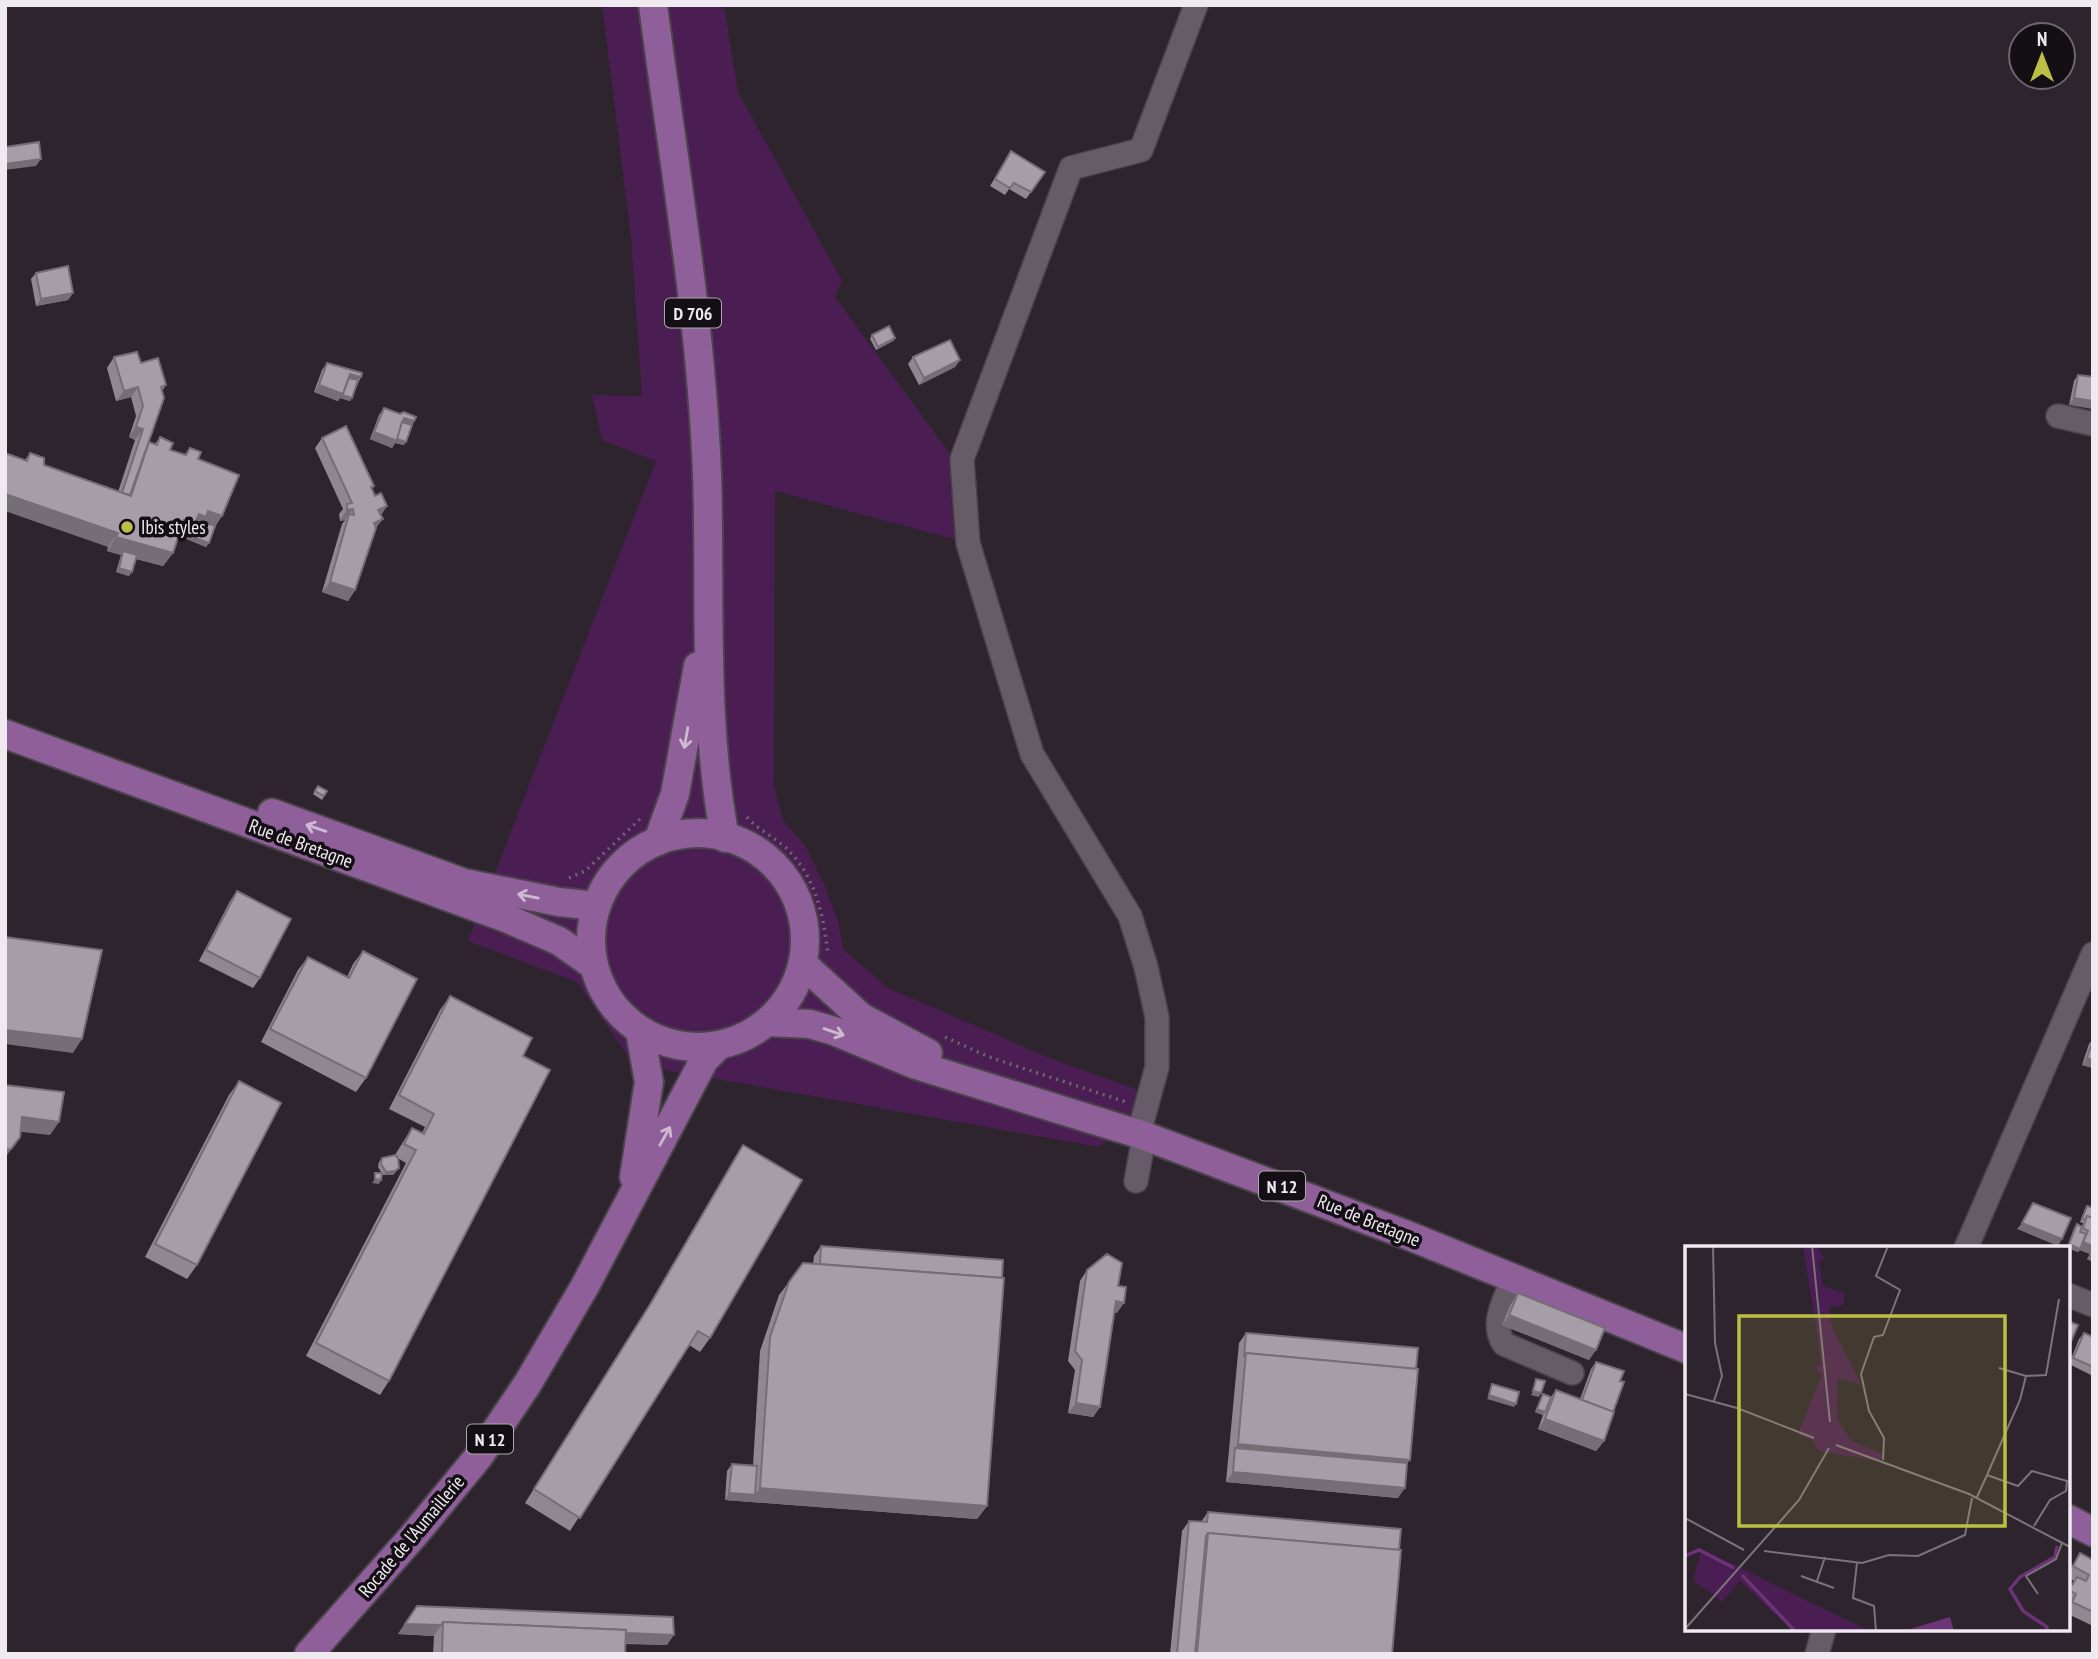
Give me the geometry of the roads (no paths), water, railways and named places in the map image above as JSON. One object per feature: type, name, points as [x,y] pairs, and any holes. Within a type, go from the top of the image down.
[{"type":"main road","name":"D 706","points":[[653,5],[693,309],[705,445],[706,622],[718,803],[725,838]]},
{"type":"main road","name":"D 706","points":[[658,841],[675,794],[706,622]]},
{"type":"main road","name":"Rue de Bretagne","points":[[5,718],[464,883],[559,902],[596,906]]},
{"type":"main road","name":"Rue de Bretagne","points":[[5,734],[506,918],[559,942],[592,964]]},
{"type":"main road","points":[[682,834],[707,834],[725,838],[760,852],[783,874],[799,902],[816,962],[789,999],[767,1022],[717,1047],[677,1046],[640,1032],[609,1003],[592,964],[590,934],[596,906],[610,878],[624,863],[658,841],[682,834]]},
{"type":"main road","name":"Rue de Bretagne","points":[[816,962],[862,1017],[954,1067],[1046,1104]]},
{"type":"main road","name":"Rue de Bretagne","points":[[767,1022],[810,1024],[834,1031],[916,1065],[1046,1104],[1144,1122],[1288,1188],[1685,1348]]},
{"type":"main road","name":"Rocade de l'Aumaillerie","points":[[631,1196],[649,1082],[640,1032]]},
{"type":"main road","name":"Rocade de l'Aumaillerie","points":[[309,1654],[414,1535],[479,1456],[528,1383],[585,1286],[704,1060],[717,1047]]},
{"type":"main road","points":[[2070,1520],[2093,1532]]},
{"type":"street","points":[[1136,1181],[1144,1122],[1157,1067],[1157,1017],[1146,967],[1130,916],[1032,754],[968,543],[962,459],[1071,168],[1141,150],[1196,5]]},
{"type":"street","points":[[2058,416],[2093,424]]},
{"type":"street","points":[[1967,1246],[2093,954]]},
{"type":"street","points":[[1513,1279],[1497,1320],[1498,1335],[1504,1344],[1572,1373]]},
{"type":"street","points":[[2070,1297],[2093,1305]]},
{"type":"street","points":[[1817,1654],[1823,1631]]},
{"type":"place","name":"Ibis styles","points":[[127,527]]}]
